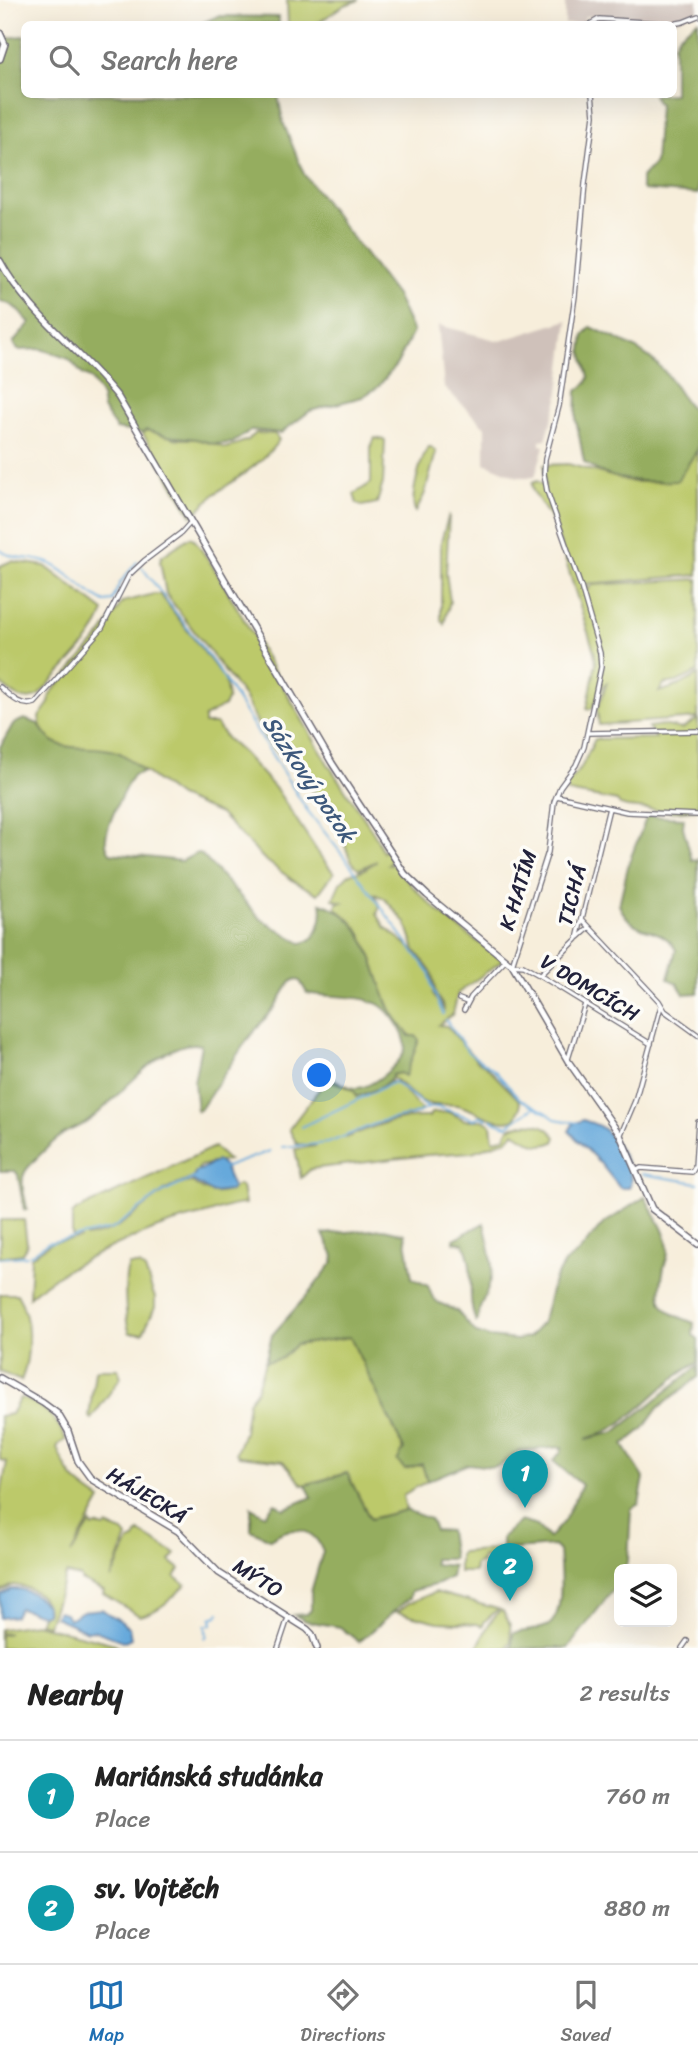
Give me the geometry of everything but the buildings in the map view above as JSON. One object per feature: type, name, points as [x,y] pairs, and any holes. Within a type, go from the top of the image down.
[{"type":"street","points":[[677,24],[698,16]]},
{"type":"street","points":[[595,21],[628,21]]},
{"type":"street","points":[[0,33],[5,44],[0,59]]},
{"type":"street","name":"K HATÍM","points":[[512,965],[548,852],[550,822],[557,796],[581,757],[600,676],[600,653],[572,560],[547,491],[544,465],[559,405],[575,296],[594,114],[593,98]]},
{"type":"street","points":[[0,261],[24,298],[118,397],[332,763],[405,874],[426,895],[512,965],[568,1061],[620,1135],[645,1195],[656,1213],[698,1244]]},
{"type":"street","points":[[0,687],[15,701],[24,705],[35,703],[102,628],[129,575],[190,523]]},
{"type":"street","points":[[588,733],[698,731]]},
{"type":"street","points":[[557,796],[649,814],[698,815]]},
{"type":"street","name":"TICHÁ","points":[[539,975],[577,939],[609,808]]},
{"type":"street","points":[[582,919],[661,1006],[698,1035]]},
{"type":"street","points":[[577,939],[589,928]]},
{"type":"street","points":[[464,1010],[467,1002],[506,959]]},
{"type":"street","name":"V DOMCÍCH","points":[[512,965],[523,966],[539,975],[650,1044]]},
{"type":"street","points":[[459,999],[467,1002]]},
{"type":"street","points":[[568,1061],[585,1004]]},
{"type":"street","points":[[620,1135],[635,1101],[661,1006]]},
{"type":"street","points":[[635,1171],[641,1168],[689,1173],[693,1171],[698,1122]]},
{"type":"street","name":"HÁJECKÁ","points":[[0,1378],[58,1414],[68,1431],[78,1461],[91,1479],[178,1531],[197,1549]]},
{"type":"street","name":"MÝTO","points":[[197,1549],[219,1573],[307,1629],[317,1648]]},
{"type":"street","points":[[278,1648],[289,1616]]},
{"type":"street","points":[[682,1648],[687,1641]]},
{"type":"shaded area","points":[[565,0],[698,0],[698,10],[675,21],[585,16],[584,21],[565,21]]},
{"type":"shaded area","points":[[568,320],[558,399],[546,439],[540,440],[540,445],[544,446],[535,477],[518,477],[485,463],[485,427],[444,387],[438,325],[500,341]]},
{"type":"green space","points":[[287,0],[359,0],[345,5],[321,21],[288,21]]},
{"type":"green space","points":[[218,16],[279,17],[279,21],[207,21]]},
{"type":"green space","points":[[698,20],[698,194],[643,190],[641,186],[641,178],[655,163],[659,106],[655,98],[677,98],[679,35]]},
{"type":"green space","points":[[21,36],[21,98],[279,98],[283,122],[304,174],[397,297],[413,332],[397,364],[378,387],[362,397],[310,411],[281,433],[252,430],[232,443],[214,444],[146,430],[143,433],[116,429],[103,409],[101,395],[90,378],[83,375],[69,359],[41,349],[18,350],[13,343],[30,323],[14,307],[0,301],[0,39]]},
{"type":"green space","points":[[591,327],[628,344],[654,361],[698,415],[698,449],[677,481],[616,478],[584,462],[576,419],[577,391],[587,383],[589,377],[582,351],[584,335]]},
{"type":"green space","points":[[146,430],[178,439],[197,439],[226,448],[248,440],[256,433],[275,434],[279,440],[258,463],[216,493],[192,516],[143,434]]},
{"type":"green space","points":[[375,438],[385,440],[383,483],[377,503],[362,506],[357,504],[354,494],[371,483],[371,447]]},
{"type":"green space","points":[[428,447],[436,452],[425,493],[416,512],[414,490]]},
{"type":"green space","points":[[698,449],[698,575],[586,584],[588,590],[592,585],[698,579],[698,672],[677,682],[664,684],[659,692],[698,675],[698,718],[599,725],[597,709],[607,683],[592,709],[587,709],[596,663],[594,651],[554,524],[533,491],[532,483],[537,481],[545,486],[544,465],[568,464],[633,482],[676,481]]},
{"type":"green space","points":[[449,514],[446,573],[450,601],[444,624],[441,620],[441,542]]},
{"type":"green space","points":[[190,537],[194,539],[214,568],[328,764],[374,833],[383,852],[385,849],[393,858],[388,865],[395,865],[431,905],[503,960],[458,993],[453,1014],[439,1025],[447,1026],[477,1061],[485,1065],[519,1100],[519,1112],[515,1119],[500,1121],[456,1105],[427,1104],[414,1097],[392,1078],[392,1075],[400,1073],[405,1075],[419,1040],[407,1033],[398,1022],[384,994],[362,936],[354,924],[336,908],[337,903],[342,902],[333,899],[340,883],[349,874],[363,870],[377,861],[359,869],[354,865],[336,824],[321,805],[315,791],[305,786],[287,760],[265,738],[244,697],[166,594],[160,561],[162,556]],"holes":[[[374,894],[384,898],[406,923],[415,950],[432,973],[436,995],[444,1010],[434,996],[427,967],[411,948],[385,927],[377,914],[380,906]]]},
{"type":"green space","points":[[11,561],[45,566],[104,611],[93,634],[76,656],[39,695],[28,699],[18,697],[0,683],[0,566]]},
{"type":"green space","points":[[160,594],[225,680],[228,699],[224,706],[204,717],[204,724],[216,724],[227,739],[277,790],[334,873],[318,894],[295,882],[264,859],[220,814],[179,797],[120,753],[61,746],[43,732],[39,717],[49,703],[50,694],[102,634],[122,602]]},
{"type":"green space","points":[[24,719],[39,724],[46,735],[63,746],[117,752],[144,772],[133,775],[116,808],[106,837],[106,846],[110,853],[182,861],[197,853],[201,854],[261,919],[301,943],[307,942],[316,934],[322,915],[321,903],[337,910],[350,921],[367,947],[390,1009],[409,1036],[416,1036],[419,1040],[405,1076],[400,1073],[392,1075],[380,1088],[356,1097],[355,1092],[342,1085],[319,1081],[325,1074],[355,1088],[369,1084],[398,1062],[405,1049],[404,1037],[388,1012],[378,1004],[361,999],[307,993],[296,979],[290,982],[275,1007],[247,1040],[200,1110],[197,1111],[194,1082],[201,1045],[186,1045],[171,1050],[140,1073],[98,1113],[84,1124],[63,1134],[37,1158],[23,1176],[27,1210],[24,1210],[18,1175],[15,1171],[0,1171],[0,747],[13,724]]},
{"type":"green space","points":[[698,719],[698,809],[675,812],[627,807],[617,801],[567,792],[566,786],[582,766],[595,739],[656,738],[648,727],[662,725],[682,729]]},
{"type":"green space","points":[[647,816],[684,818],[683,827],[692,860],[698,859],[698,993],[684,994],[677,983],[668,979],[676,950],[669,941],[632,923],[619,905],[629,862]]},
{"type":"green space","points":[[331,1080],[359,1091],[372,1090],[386,1082],[396,1082],[422,1110],[373,1125],[345,1138],[396,1120],[449,1112],[465,1120],[483,1120],[491,1125],[493,1140],[504,1138],[509,1128],[522,1124],[541,1125],[556,1137],[554,1142],[538,1145],[514,1132],[507,1140],[472,1152],[311,1169],[301,1178],[295,1149],[316,1146],[297,1144],[289,1129],[324,1083]]},
{"type":"green space","points":[[214,1147],[228,1160],[200,1166],[193,1178],[167,1189],[111,1229],[178,1185],[192,1182],[215,1193],[226,1192],[238,1185],[242,1187],[245,1204],[179,1221],[109,1248],[44,1284],[29,1297],[31,1257],[52,1242],[81,1238],[72,1236],[72,1215],[77,1210]]},
{"type":"green space","points":[[645,1197],[663,1230],[667,1244],[668,1253],[661,1290],[662,1304],[673,1314],[694,1323],[693,1335],[698,1339],[698,1363],[675,1378],[623,1422],[586,1439],[615,1432],[698,1366],[698,1377],[658,1408],[643,1429],[623,1445],[644,1478],[639,1504],[631,1509],[628,1561],[626,1564],[614,1564],[614,1589],[568,1648],[509,1648],[512,1645],[513,1633],[547,1626],[557,1612],[561,1591],[559,1551],[554,1546],[502,1550],[502,1537],[520,1521],[537,1526],[549,1538],[564,1521],[582,1485],[553,1461],[562,1447],[519,1451],[501,1465],[492,1467],[468,1464],[427,1481],[422,1464],[405,1469],[397,1461],[404,1449],[350,1337],[295,1345],[282,1358],[265,1362],[272,1335],[333,1262],[334,1256],[323,1234],[384,1229],[405,1234],[412,1278],[428,1286],[437,1302],[457,1311],[476,1333],[517,1340],[529,1337],[542,1323],[554,1280],[564,1263],[578,1253],[603,1224]]},
{"type":"green space","points":[[0,1220],[24,1220],[27,1244],[22,1254],[0,1257]]},
{"type":"green space","points":[[484,1223],[492,1271],[476,1322],[471,1302],[467,1253],[463,1243],[454,1242],[454,1239]]},
{"type":"green space","points":[[129,1265],[139,1265],[145,1270],[155,1298],[155,1307],[143,1333],[130,1333],[128,1328],[125,1288]]},
{"type":"green space","points":[[0,1294],[17,1294],[25,1314],[28,1348],[21,1381],[0,1372]]},
{"type":"green space","points":[[350,1337],[404,1449],[422,1464],[427,1481],[403,1495],[406,1510],[370,1519],[347,1473],[303,1485],[283,1461],[239,1456],[236,1453],[244,1432],[248,1402],[256,1391],[265,1362],[282,1358],[295,1345]]},
{"type":"green space","points":[[118,1369],[121,1377],[91,1419],[89,1417],[95,1371]]},
{"type":"green space","points":[[20,1398],[42,1408],[59,1425],[66,1440],[57,1448],[65,1466],[79,1484],[101,1500],[71,1554],[91,1523],[93,1527],[107,1526],[123,1532],[127,1537],[111,1579],[129,1541],[135,1539],[139,1532],[176,1554],[170,1561],[180,1569],[175,1577],[186,1585],[159,1608],[140,1616],[103,1594],[104,1591],[81,1580],[81,1577],[66,1574],[48,1625],[39,1623],[47,1613],[44,1601],[36,1593],[13,1585],[0,1592],[0,1499],[7,1462],[0,1460],[0,1416],[11,1414]]},
{"type":"green space","points":[[347,1473],[370,1519],[406,1510],[430,1519],[435,1530],[449,1531],[453,1559],[434,1559],[434,1564],[453,1566],[451,1577],[438,1584],[411,1591],[410,1598],[359,1642],[340,1627],[306,1621],[294,1615],[307,1614],[311,1610],[311,1592],[323,1551],[319,1543],[300,1530],[285,1531],[270,1539],[251,1530],[251,1507],[265,1515],[275,1503],[284,1509],[312,1497],[306,1485]]},
{"type":"green space","points":[[498,1549],[498,1557],[482,1558],[482,1562],[475,1565],[474,1572],[459,1572],[459,1554],[462,1552]]},
{"type":"green space","points":[[435,1592],[498,1609],[483,1626],[438,1622],[397,1612],[409,1603]]},
{"type":"green space","points":[[500,1610],[510,1625],[511,1641],[506,1648],[477,1648],[490,1622]]},
{"type":"green space","points":[[35,1624],[115,1644],[121,1648],[0,1648],[0,1635],[9,1633],[0,1634],[0,1629]]},
{"type":"water","points":[[583,1120],[605,1130],[617,1144],[630,1173],[629,1188],[620,1188],[569,1131],[573,1124]]},
{"type":"water","points":[[217,1161],[224,1166],[233,1187],[230,1191],[213,1193],[192,1180],[196,1172]]},
{"type":"water","points":[[12,1589],[35,1595],[46,1605],[46,1613],[42,1615],[19,1608],[15,1616],[0,1618],[0,1595]]},
{"type":"water","points":[[102,1609],[129,1627],[131,1639],[125,1642],[93,1630],[87,1631],[55,1617],[58,1611],[65,1613],[69,1619],[83,1611]]},
{"type":"waterway","name":"Sázkový potok","points":[[0,550],[11,556],[49,563],[105,602],[112,601],[120,583],[137,562]]},
{"type":"waterway","name":"Sázkový potok","points":[[141,566],[217,668],[307,810],[430,974],[432,987],[443,1014]]},
{"type":"waterway","name":"Sázkový potok","points":[[446,1020],[469,1053],[494,1070],[520,1099],[555,1119],[578,1123]]},
{"type":"waterway","points":[[301,1127],[394,1082],[427,1107]]},
{"type":"waterway","points":[[282,1147],[328,1143],[382,1121],[412,1115],[428,1108],[438,1107],[474,1119],[480,1116],[487,1119]]},
{"type":"waterway","points":[[491,1120],[507,1126],[533,1108]]},
{"type":"waterway","points":[[223,1168],[270,1151]]},
{"type":"waterway","name":"Sázkový potok","points":[[642,1174],[698,1183]]},
{"type":"waterway","points":[[30,1255],[47,1243],[112,1229],[162,1193],[194,1178]]},
{"type":"waterway","points":[[0,1258],[27,1256]]},
{"type":"waterway","points":[[205,1638],[205,1626],[212,1624],[211,1618],[219,1613]]},
{"type":"place","name":"Mariánská studánka","points":[[525,1508]]},
{"type":"place","name":"sv. Vojtěch","points":[[510,1601]]}]
